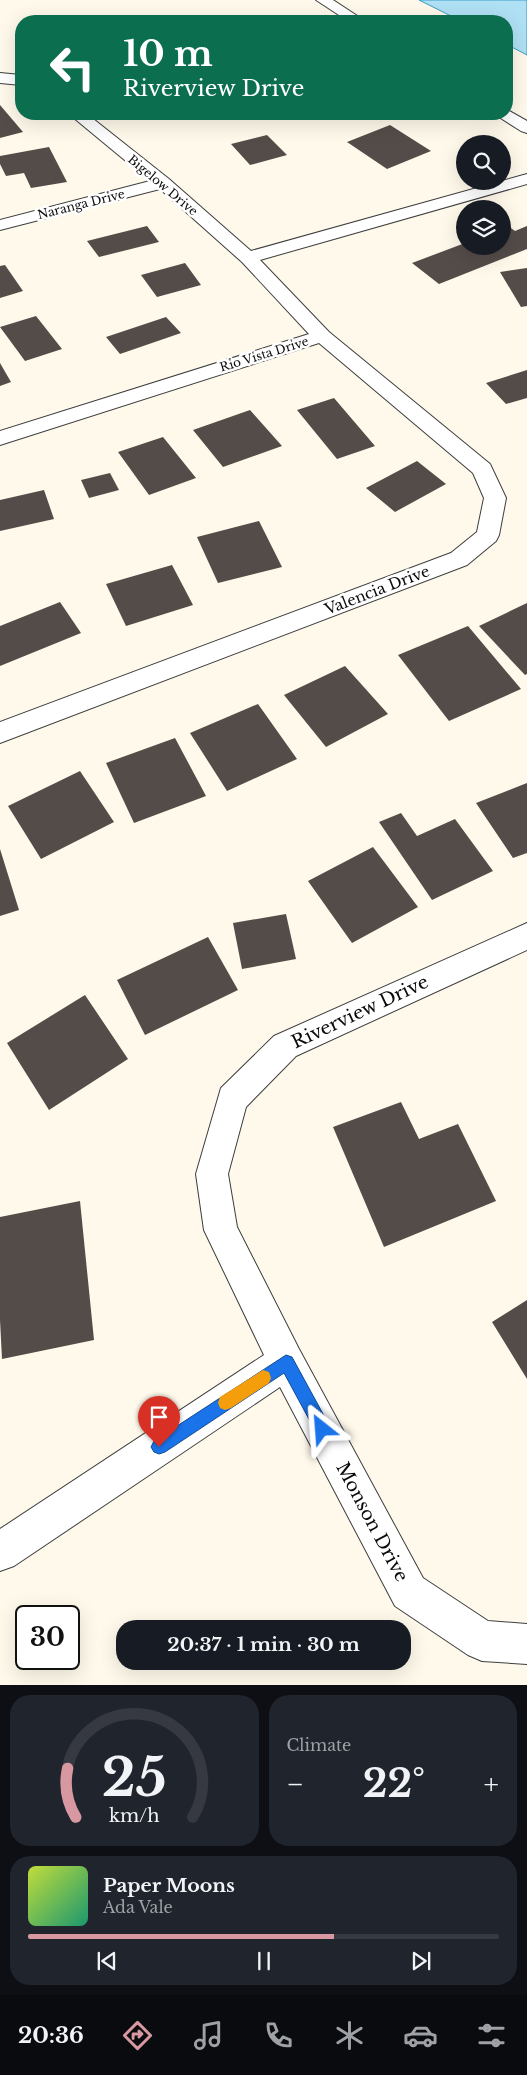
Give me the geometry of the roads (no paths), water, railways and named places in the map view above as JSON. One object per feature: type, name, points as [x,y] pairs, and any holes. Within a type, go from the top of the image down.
[{"type":"street","points":[[324,0],[348,15]]},
{"type":"street","points":[[0,78],[15,79]]},
{"type":"street","points":[[513,119],[527,128]]},
{"type":"street","name":"Bigelow Drive","points":[[84,120],[163,183],[248,258]]},
{"type":"street","points":[[248,258],[527,179]]},
{"type":"street","name":"Naranga Drive","points":[[0,225],[163,183]]},
{"type":"street","name":"Rio Vista Drive","points":[[0,438],[322,336],[248,258]]},
{"type":"street","name":"Valencia Drive","points":[[0,733],[459,559],[488,535],[495,498],[482,468],[322,336]]},
{"type":"street","name":"Riverview Drive","points":[[286,1362],[221,1230],[212,1174],[232,1099],[285,1046],[527,936]]},
{"type":"street","points":[[0,1552],[286,1362]]},
{"type":"street","name":"Monson Drive","points":[[286,1362],[409,1592],[482,1641],[527,1644]]},
{"type":"water","points":[[419,0],[527,0],[527,55],[513,48],[513,15],[449,15]]}]
